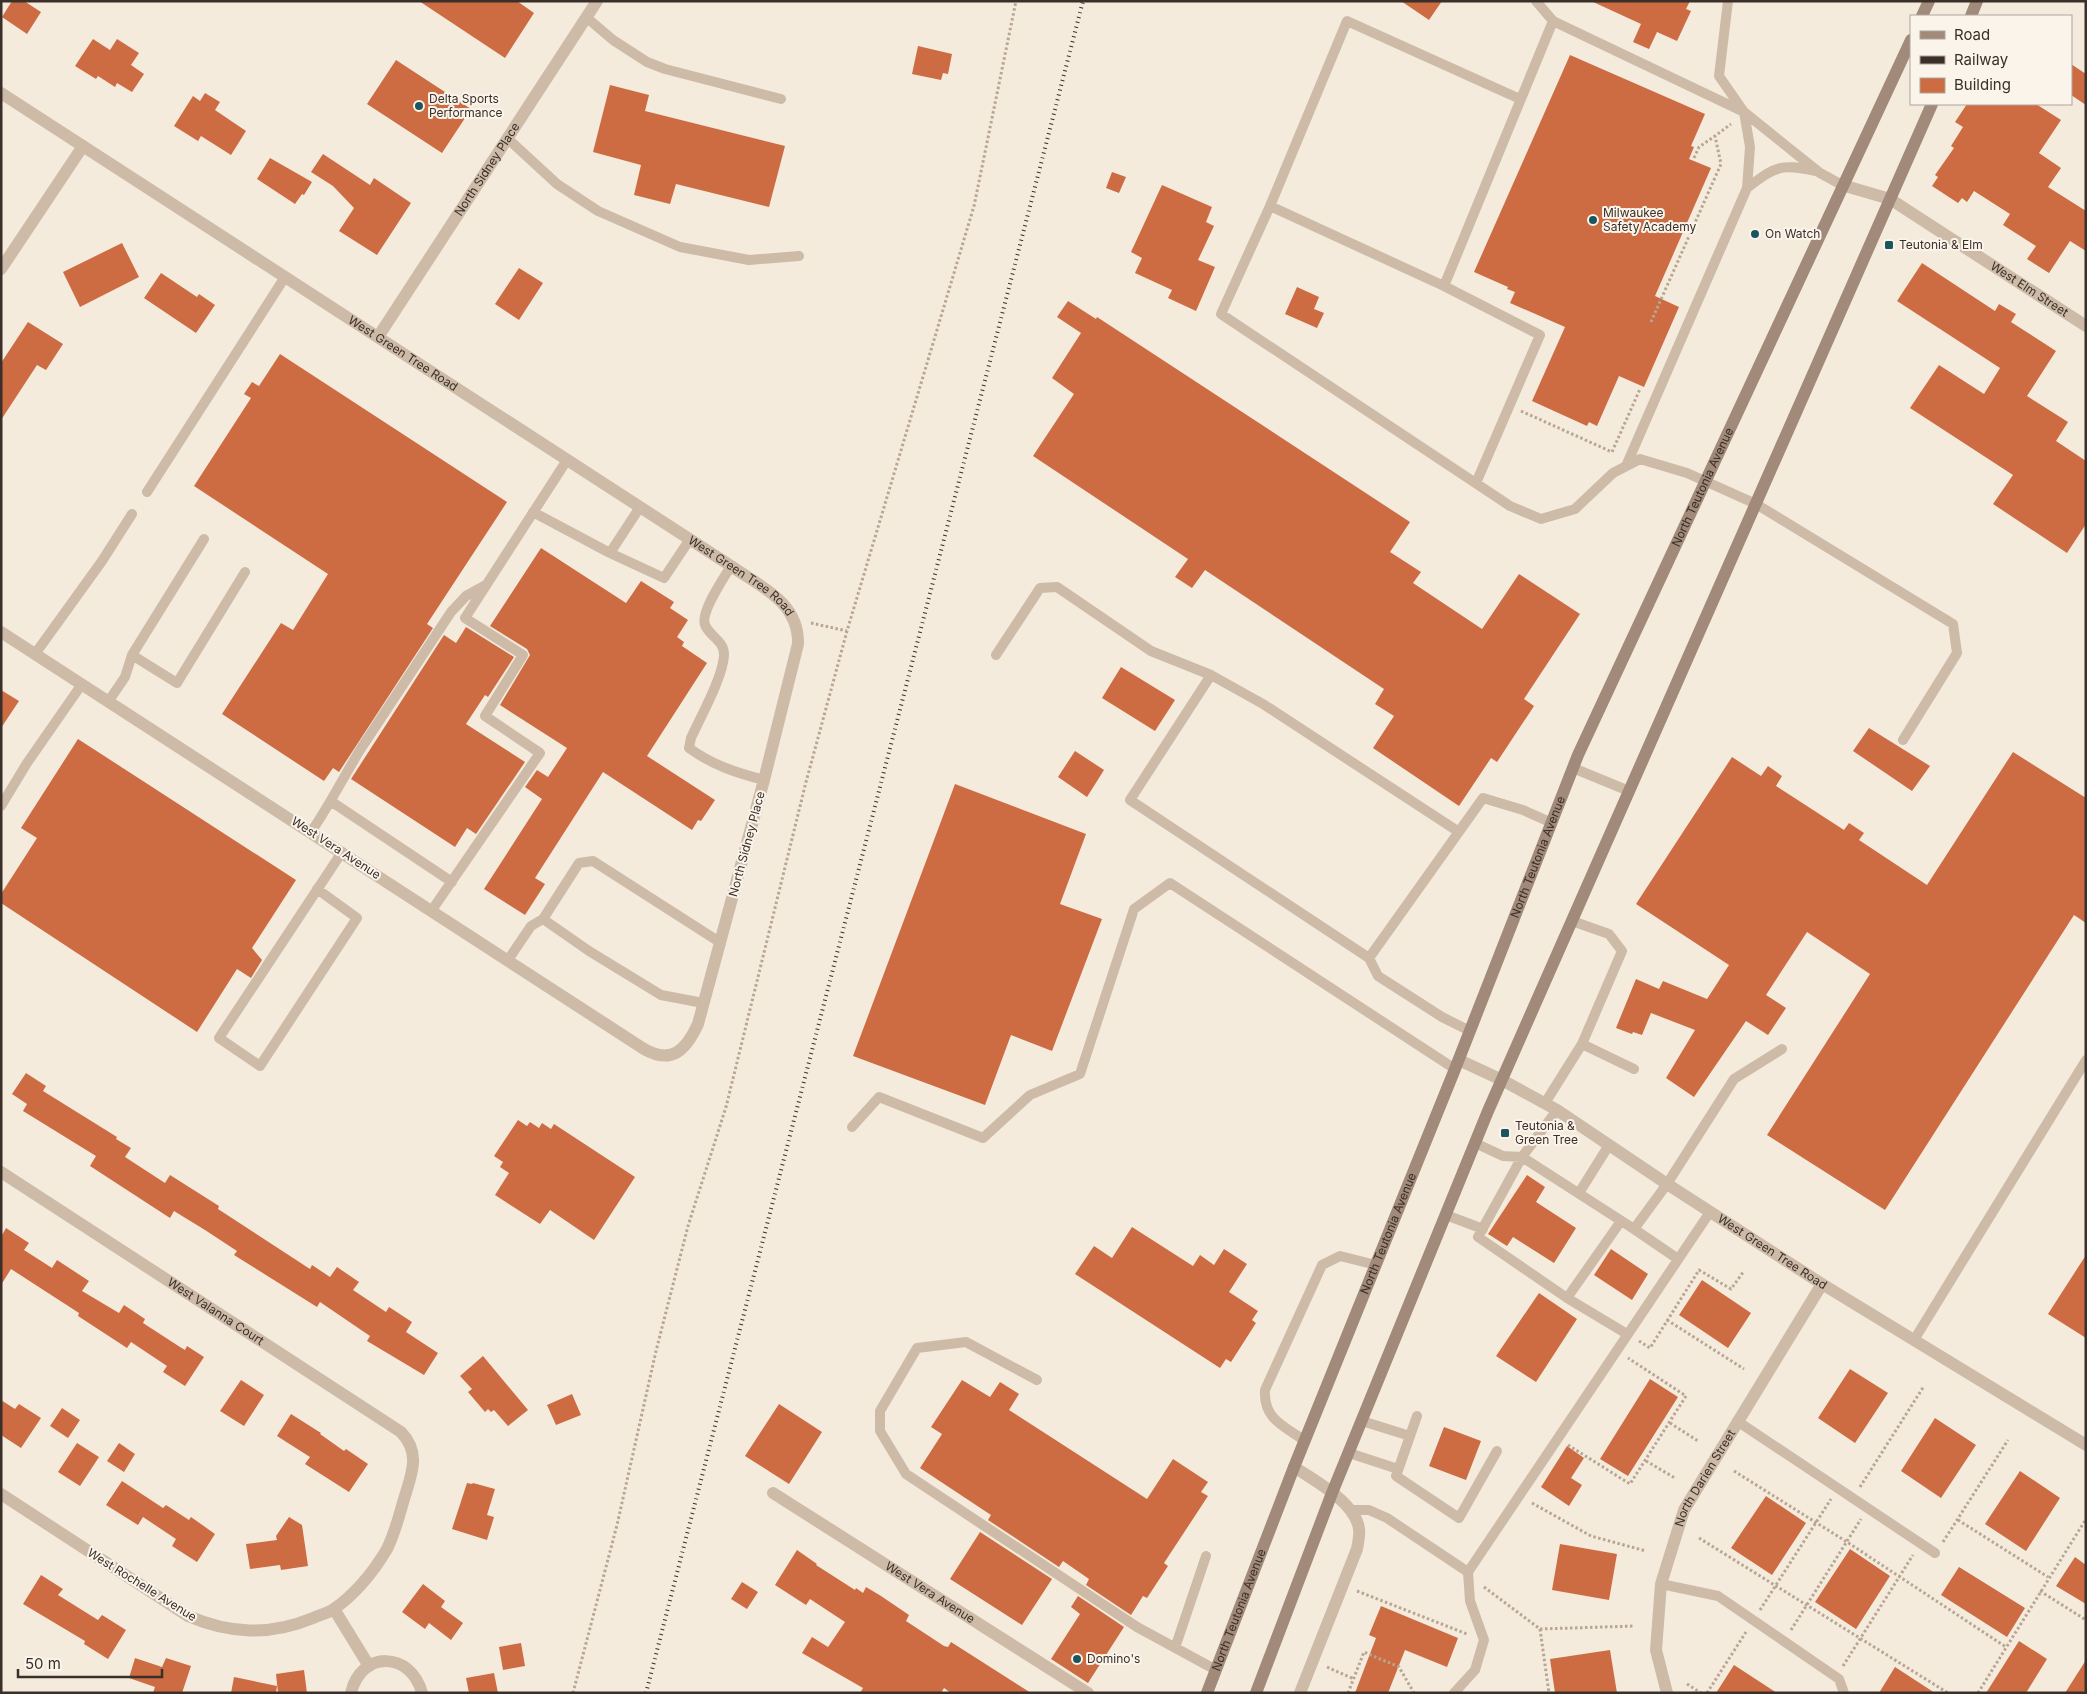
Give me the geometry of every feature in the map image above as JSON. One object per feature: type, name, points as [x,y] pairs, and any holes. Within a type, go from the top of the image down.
[{"type":"main road","points":[[1922,15],[1929,1]]},
{"type":"main road","points":[[1971,15],[1977,1]]},
{"type":"main road","name":"North Teutonia Avenue","points":[[1207,1693],[1294,1467],[1457,1064],[1573,768],[1842,185],[1910,42]]},
{"type":"main road","points":[[1256,1693],[1332,1492],[1475,1143],[1932,105]]},
{"type":"street","name":"North Sidney Place","points":[[378,338],[597,1]]},
{"type":"street","name":"West Green Tree Road","points":[[1,93],[731,566],[786,605],[796,624]]},
{"type":"street","points":[[1,269],[83,146]]},
{"type":"street","name":"West Elm Street","points":[[1842,185],[1890,199],[2086,326]]},
{"type":"street","name":"North Sidney Place","points":[[674,1054],[694,1034],[698,1024],[764,780],[798,644],[796,624]]},
{"type":"street","name":"West Vera Avenue","points":[[1,632],[651,1053],[660,1055],[674,1054]]},
{"type":"street","name":"West Green Tree Road","points":[[1457,1064],[1502,1080],[1545,1103],[1822,1284],[2086,1445]]},
{"type":"street","name":"West Valanna Court","points":[[1,1172],[401,1432],[409,1440],[412,1447],[414,1464]]},
{"type":"street","name":"North Darien Street","points":[[1667,1693],[1656,1650],[1661,1584],[1684,1510],[1822,1284]]},
{"type":"street","name":"West Rochelle Avenue","points":[[1,1494],[188,1616],[211,1626],[238,1630],[268,1630],[297,1625],[334,1609],[360,1584],[387,1548],[395,1531],[414,1464]]},
{"type":"street","points":[[1294,1467],[1332,1492],[1351,1510],[1359,1529],[1357,1549],[1300,1693]]},
{"type":"street","name":"West Vera Avenue","points":[[773,1493],[1088,1693]]},
{"type":"street","points":[[334,1609],[369,1666]]},
{"type":"street","points":[[351,1693],[354,1682],[360,1673],[380,1661],[392,1661],[404,1665],[413,1672],[419,1682],[422,1693]]},
{"type":"lane","points":[[1536,1],[1553,21],[1744,112],[1820,173],[1842,185]]},
{"type":"lane","points":[[1626,466],[1747,188],[1750,147],[1744,112],[1719,76],[1728,1]]},
{"type":"lane","points":[[586,17],[613,40],[647,62],[665,69],[780,99]]},
{"type":"lane","points":[[1520,99],[1347,21],[1270,206],[1221,314],[1510,506],[1541,519],[1575,509],[1613,473],[1640,459],[1687,473],[1756,504],[1954,624],[1958,653],[1903,740]]},
{"type":"lane","points":[[1444,286],[1553,21]]},
{"type":"lane","points":[[507,138],[557,184],[598,211],[680,247],[749,260],[799,256]]},
{"type":"lane","points":[[1747,188],[1781,166],[1799,167],[1820,173]]},
{"type":"lane","points":[[1270,206],[1444,286],[1540,335],[1476,483]]},
{"type":"lane","points":[[147,492],[285,277]]},
{"type":"lane","points":[[432,910],[540,753],[485,716],[523,655],[466,618],[567,460]]},
{"type":"lane","points":[[610,553],[640,507]]},
{"type":"lane","points":[[534,512],[610,553],[664,578],[690,539]]},
{"type":"lane","points":[[35,654],[102,561],[132,514]]},
{"type":"lane","points":[[108,702],[125,677],[132,655],[204,539]]},
{"type":"lane","points":[[731,566],[707,608],[704,617],[705,625],[721,642],[724,655],[721,670],[691,738],[689,748],[700,756],[731,771],[764,780]]},
{"type":"lane","points":[[132,655],[177,683],[245,572]]},
{"type":"lane","points":[[311,832],[332,802],[360,751],[451,612],[466,596],[487,584]]},
{"type":"lane","points":[[996,655],[1040,588],[1057,587],[1151,651],[1211,675],[1263,704],[1459,832]]},
{"type":"lane","points":[[1211,675],[1130,800],[1369,958],[1378,976],[1442,1017],[1470,1031]]},
{"type":"lane","points":[[1,806],[27,762],[82,684]]},
{"type":"lane","points":[[1573,768],[1629,791]]},
{"type":"lane","points":[[1369,958],[1483,798],[1523,810],[1552,823]]},
{"type":"lane","points":[[332,802],[452,882]]},
{"type":"lane","points":[[317,890],[357,918],[260,1066],[219,1038],[342,852]]},
{"type":"lane","points":[[508,960],[531,926],[543,919],[579,863],[594,862],[721,942]]},
{"type":"lane","points":[[852,1127],[879,1097],[983,1138],[1030,1095],[1080,1074],[1134,909],[1170,883],[1457,1064]]},
{"type":"lane","points":[[543,919],[589,951],[661,995],[703,1003]]},
{"type":"lane","points":[[1545,1103],[1582,1044],[1622,951],[1609,934],[1572,921]]},
{"type":"lane","points":[[1582,1044],[1634,1069]]},
{"type":"lane","points":[[1634,1230],[1667,1184],[1734,1079],[1782,1049]]},
{"type":"lane","points":[[1914,1340],[2086,1060]]},
{"type":"lane","points":[[1556,1110],[1522,1157],[1478,1237],[1567,1298],[1627,1334]]},
{"type":"lane","points":[[1475,1143],[1502,1156],[1522,1157],[1678,1259]]},
{"type":"lane","points":[[1579,1194],[1609,1145]]},
{"type":"lane","points":[[1454,1693],[1475,1670],[1484,1640],[1470,1601],[1468,1573],[1710,1212]]},
{"type":"lane","points":[[1446,1215],[1482,1229]]},
{"type":"lane","points":[[1567,1298],[1621,1221]]},
{"type":"lane","points":[[1305,1440],[1274,1419],[1267,1411],[1264,1390],[1322,1265],[1340,1256],[1376,1265]]},
{"type":"lane","points":[[1037,1380],[966,1342],[917,1348],[880,1411],[880,1431],[906,1474],[1137,1627],[1216,1670]]},
{"type":"lane","points":[[1417,1416],[1396,1476],[1459,1518],[1497,1451]]},
{"type":"lane","points":[[1362,1421],[1410,1436]]},
{"type":"lane","points":[[1737,1421],[1935,1553]]},
{"type":"lane","points":[[1348,1453],[1398,1469]]},
{"type":"lane","points":[[1351,1510],[1369,1510],[1387,1518],[1468,1573]]},
{"type":"lane","points":[[1175,1648],[1206,1556]]},
{"type":"lane","points":[[1661,1584],[1718,1596],[1839,1679],[1844,1693]]},
{"type":"path","points":[[573,1693],[617,1525],[656,1352],[688,1226],[726,1107],[806,782],[847,631],[974,206],[1016,1]]},
{"type":"path","points":[[1694,158],[1699,147],[1736,120]]},
{"type":"path","points":[[1651,322],[1721,164],[1715,136]]},
{"type":"path","points":[[1518,410],[1612,452],[1640,389]]},
{"type":"path","points":[[796,624],[816,623],[847,631]]},
{"type":"path","points":[[1627,1334],[1650,1348],[1699,1270],[1731,1289],[1744,1271]]},
{"type":"path","points":[[1667,1320],[1744,1369]]},
{"type":"path","points":[[1557,1438],[1630,1484],[1646,1461],[1686,1396],[1616,1350]]},
{"type":"path","points":[[1853,1499],[1924,1386]]},
{"type":"path","points":[[1670,1423],[1698,1441]]},
{"type":"path","points":[[1935,1553],[2008,1440]]},
{"type":"path","points":[[1646,1461],[1675,1478]]},
{"type":"path","points":[[1734,1471],[1847,1542],[2006,1647]]},
{"type":"path","points":[[1707,1693],[1838,1488]]},
{"type":"path","points":[[1519,1496],[1591,1536],[1646,1551]]},
{"type":"path","points":[[1784,1641],[1868,1509]]},
{"type":"path","points":[[1978,1693],[2048,1577],[2086,1519]]},
{"type":"path","points":[[1958,1520],[2048,1577]]},
{"type":"path","points":[[1698,1538],[1948,1693]]},
{"type":"path","points":[[1836,1677],[1920,1543]]},
{"type":"path","points":[[1468,1573],[1540,1629],[1635,1626]]},
{"type":"path","points":[[1357,1591],[1484,1640]]},
{"type":"path","points":[[2040,1591],[2086,1620]]},
{"type":"path","points":[[1540,1629],[1549,1693]]},
{"type":"path","points":[[1348,1693],[1364,1652],[1399,1667],[1414,1693]]},
{"type":"path","points":[[1327,1668],[1354,1679]]},
{"type":"path","points":[[1688,1684],[1701,1693]]},
{"type":"building","points":[[12,1],[24,1],[41,12],[27,34],[2,17]]},
{"type":"building","points":[[419,1],[517,1],[534,13],[505,58]]},
{"type":"building","points":[[1401,1],[1442,1],[1429,20]]},
{"type":"building","points":[[1591,1],[1690,1],[1686,9],[1691,11],[1677,41],[1657,32],[1649,49],[1633,42],[1641,24]]},
{"type":"building","points":[[93,39],[110,50],[117,39],[139,53],[131,65],[144,74],[132,92],[117,83],[115,87],[98,76],[96,79],[75,66]]},
{"type":"building","points":[[918,46],[952,54],[948,74],[943,73],[941,80],[912,74]]},
{"type":"building","name":"Milwaukee Safety Academy","points":[[1570,55],[1705,114],[1691,146],[1694,147],[1689,159],[1711,168],[1655,296],[1679,307],[1644,387],[1619,376],[1597,426],[1589,422],[1587,426],[1532,401],[1565,327],[1510,303],[1515,292],[1474,272]]},
{"type":"building","name":"Delta Sports Performance","points":[[396,60],[471,109],[442,153],[367,104]]},
{"type":"building","points":[[2072,65],[2086,74],[2086,105],[2072,96]]},
{"type":"building","points":[[610,85],[649,95],[645,111],[785,146],[769,207],[676,184],[670,204],[634,195],[641,165],[593,152]]},
{"type":"building","points":[[205,93],[220,102],[215,110],[246,131],[231,155],[201,136],[198,141],[174,126],[193,96],[200,101]]},
{"type":"building","points":[[1966,105],[2038,105],[2061,120],[2039,153],[2061,168],[2048,187],[2086,211],[2086,251],[2070,241],[2049,273],[2027,259],[2036,246],[2003,225],[2010,214],[1974,191],[1967,202],[1962,198],[1958,203],[1932,186],[1938,177],[1935,175],[1954,148],[1951,146],[1963,127],[1955,122]]},
{"type":"building","points":[[323,154],[370,185],[374,178],[411,203],[377,255],[339,231],[354,208],[333,186],[311,172]]},
{"type":"building","points":[[270,158],[312,182],[304,195],[302,194],[295,204],[257,179]]},
{"type":"building","points":[[1112,172],[1126,177],[1119,193],[1106,188]]},
{"type":"building","points":[[1162,185],[1212,207],[1206,222],[1214,226],[1198,260],[1215,267],[1196,311],[1168,298],[1172,290],[1135,273],[1142,258],[1131,252]]},
{"type":"building","points":[[122,243],[139,277],[80,307],[63,272]]},
{"type":"building","points":[[1922,263],[1995,311],[1999,304],[2016,314],[2011,322],[2056,351],[2027,396],[2068,422],[2056,441],[2086,461],[2086,524],[2067,553],[1993,504],[2013,475],[1910,408],[1939,365],[1984,394],[2000,368],[1897,301]]},
{"type":"building","points":[[519,268],[543,283],[519,320],[495,304]]},
{"type":"building","points":[[161,273],[197,297],[199,294],[215,305],[196,333],[144,298]]},
{"type":"building","points":[[1297,287],[1319,297],[1314,309],[1324,313],[1317,328],[1285,314]]},
{"type":"building","points":[[1068,301],[1096,319],[1097,317],[1410,522],[1390,552],[1421,572],[1413,583],[1482,629],[1519,574],[1580,614],[1524,699],[1534,706],[1497,762],[1491,758],[1459,806],[1373,748],[1394,716],[1375,704],[1384,689],[1205,570],[1192,588],[1175,577],[1188,559],[1033,456],[1074,394],[1052,378],[1081,333],[1057,317]]},
{"type":"building","points":[[28,322],[63,344],[46,370],[37,365],[1,420],[1,363]]},
{"type":"building","points":[[280,354],[507,502],[427,624],[433,628],[339,772],[333,768],[324,781],[222,714],[281,623],[293,630],[328,574],[194,486],[251,398],[244,394],[252,382],[259,386]]},
{"type":"building","points":[[541,548],[626,603],[641,581],[674,602],[670,608],[688,620],[677,637],[684,642],[682,646],[707,663],[647,756],[715,800],[701,821],[698,820],[692,830],[603,772],[535,878],[545,884],[525,915],[484,889],[542,799],[525,787],[537,770],[548,777],[567,748],[500,705],[530,655],[527,649],[490,626]]},
{"type":"building","points":[[466,627],[514,657],[488,697],[485,695],[466,724],[525,762],[476,834],[467,828],[455,847],[351,779],[444,635],[456,643]]},
{"type":"building","points":[[1121,667],[1175,700],[1155,731],[1102,698]]},
{"type":"building","points":[[1,690],[19,701],[1,728]]},
{"type":"building","points":[[1869,728],[1930,766],[1912,791],[1853,751]]},
{"type":"building","points":[[78,739],[296,880],[252,948],[262,960],[251,978],[237,969],[197,1032],[1,903],[1,894],[37,838],[21,828]]},
{"type":"building","points":[[1075,751],[1104,770],[1087,797],[1058,777]]},
{"type":"building","points":[[2013,752],[2086,798],[2086,923],[2074,915],[1885,1210],[1767,1135],[1870,974],[1807,932],[1766,995],[1786,1008],[1768,1035],[1746,1021],[1694,1097],[1666,1078],[1695,1030],[1651,1013],[1642,1035],[1633,1032],[1632,1034],[1616,1028],[1636,979],[1659,989],[1663,981],[1707,999],[1729,965],[1636,904],[1732,757],[1761,776],[1768,766],[1782,776],[1776,786],[1844,830],[1849,823],[1864,833],[1859,840],[1927,885]]},
{"type":"building","points":[[955,784],[1086,834],[1060,904],[1102,919],[1052,1051],[1011,1035],[985,1105],[853,1056]]},
{"type":"building","points":[[26,1073],[46,1086],[43,1091],[117,1137],[116,1139],[131,1148],[125,1157],[165,1183],[170,1175],[219,1206],[218,1209],[310,1269],[312,1265],[330,1277],[337,1267],[359,1282],[353,1290],[386,1312],[389,1307],[412,1322],[406,1332],[438,1353],[424,1375],[367,1341],[370,1336],[320,1302],[317,1307],[234,1255],[237,1251],[205,1230],[174,1211],[170,1218],[90,1166],[96,1156],[23,1111],[27,1104],[12,1094]]},
{"type":"building","points":[[518,1120],[527,1126],[530,1122],[539,1128],[542,1123],[551,1129],[554,1124],[635,1177],[594,1240],[550,1210],[540,1224],[495,1195],[509,1173],[500,1167],[503,1162],[494,1156]]},
{"type":"building","points":[[1527,1175],[1545,1187],[1536,1202],[1576,1228],[1554,1263],[1513,1237],[1507,1246],[1488,1234]]},
{"type":"building","points":[[1132,1227],[1193,1266],[1200,1255],[1214,1265],[1224,1249],[1247,1264],[1229,1292],[1258,1311],[1252,1320],[1256,1323],[1231,1362],[1226,1359],[1220,1368],[1075,1274],[1094,1246],[1112,1258]]},
{"type":"building","points":[[6,1228],[29,1243],[24,1250],[52,1268],[57,1260],[89,1281],[82,1291],[119,1313],[124,1305],[145,1319],[143,1323],[185,1350],[187,1346],[204,1357],[185,1386],[163,1372],[167,1366],[131,1342],[127,1348],[78,1316],[79,1313],[11,1269],[1,1285],[1,1237]]},
{"type":"building","points":[[1611,1249],[1648,1274],[1632,1300],[1594,1275]]},
{"type":"building","points":[[2086,1255],[2086,1338],[2048,1314]]},
{"type":"building","points":[[1702,1280],[1751,1313],[1728,1348],[1679,1315]]},
{"type":"building","points":[[1539,1293],[1577,1319],[1536,1382],[1496,1356]]},
{"type":"building","points":[[483,1356],[528,1410],[508,1426],[494,1410],[491,1412],[488,1409],[485,1412],[468,1392],[472,1389],[460,1376]]},
{"type":"building","points":[[1850,1369],[1888,1393],[1855,1443],[1818,1418]]},
{"type":"building","points":[[1650,1379],[1678,1397],[1628,1476],[1600,1459]]},
{"type":"building","points":[[241,1380],[264,1395],[244,1426],[220,1411]]},
{"type":"building","points":[[962,1380],[990,1397],[1000,1382],[1019,1394],[1009,1410],[1147,1499],[1173,1459],[1208,1482],[1201,1492],[1208,1496],[1164,1563],[1168,1566],[1147,1598],[1143,1596],[1131,1615],[1086,1585],[1089,1579],[1063,1561],[1059,1567],[988,1520],[991,1515],[920,1468],[942,1434],[931,1427]]},
{"type":"building","points":[[572,1394],[581,1415],[556,1425],[547,1405]]},
{"type":"building","points":[[1,1400],[15,1409],[19,1404],[41,1418],[21,1448],[1,1435]]},
{"type":"building","points":[[779,1404],[822,1432],[789,1484],[745,1456]]},
{"type":"building","points":[[62,1408],[80,1420],[68,1438],[50,1426]]},
{"type":"building","points":[[291,1414],[321,1433],[344,1451],[346,1449],[368,1464],[349,1492],[305,1464],[310,1457],[277,1436]]},
{"type":"building","points":[[1935,1418],[1976,1445],[1941,1498],[1901,1471]]},
{"type":"building","points":[[1444,1427],[1481,1441],[1466,1480],[1429,1466]]},
{"type":"building","points":[[77,1443],[99,1457],[80,1486],[58,1472]]},
{"type":"building","points":[[119,1443],[135,1454],[124,1472],[107,1461]]},
{"type":"building","points":[[1567,1446],[1584,1458],[1571,1478],[1582,1485],[1569,1506],[1541,1487]]},
{"type":"building","points":[[2020,1471],[2060,1498],[2026,1551],[1985,1524]]},
{"type":"building","points":[[122,1481],[163,1508],[166,1505],[189,1520],[191,1517],[215,1534],[197,1562],[172,1546],[176,1539],[143,1517],[138,1525],[106,1505]]},
{"type":"building","points":[[467,1483],[495,1489],[487,1515],[494,1517],[487,1540],[452,1529]]},
{"type":"building","points":[[1766,1496],[1806,1523],[1772,1575],[1731,1548]]},
{"type":"building","points":[[289,1517],[302,1525],[308,1566],[281,1570],[280,1565],[250,1569],[246,1544],[277,1540],[276,1536]]},
{"type":"building","points":[[980,1532],[1052,1579],[1022,1625],[950,1579]]},
{"type":"building","points":[[1560,1544],[1617,1554],[1609,1600],[1552,1590]]},
{"type":"building","points":[[1850,1549],[1890,1576],[1856,1629],[1815,1602]]},
{"type":"building","points":[[797,1550],[816,1565],[855,1590],[856,1588],[863,1593],[866,1587],[881,1596],[909,1615],[906,1621],[944,1646],[948,1647],[951,1642],[1031,1693],[951,1693],[944,1688],[941,1693],[860,1693],[863,1688],[802,1653],[812,1637],[828,1647],[845,1622],[810,1599],[806,1605],[775,1585]]},
{"type":"building","points":[[2075,1557],[2086,1565],[2086,1604],[2056,1586]]},
{"type":"building","points":[[1959,1567],[2025,1608],[2007,1637],[1941,1595]]},
{"type":"building","points":[[41,1575],[63,1589],[58,1595],[98,1620],[102,1615],[126,1630],[108,1659],[84,1644],[85,1641],[23,1604]]},
{"type":"building","points":[[742,1582],[758,1592],[747,1609],[731,1599]]},
{"type":"building","points":[[423,1584],[445,1601],[441,1607],[463,1623],[451,1640],[429,1623],[425,1629],[402,1612]]},
{"type":"building","points":[[1078,1596],[1124,1627],[1088,1683],[1051,1659],[1080,1614],[1071,1607]]},
{"type":"building","points":[[1381,1606],[1458,1638],[1447,1667],[1405,1650],[1388,1693],[1355,1693],[1376,1638],[1369,1635]]},
{"type":"building","points":[[2019,1641],[2047,1659],[2026,1693],[1986,1693]]},
{"type":"building","points":[[521,1643],[525,1666],[503,1670],[499,1647]]},
{"type":"building","points":[[1610,1650],[1617,1693],[1555,1693],[1550,1659]]},
{"type":"building","points":[[135,1658],[162,1667],[166,1658],[191,1666],[182,1693],[153,1693],[155,1687],[129,1678]]},
{"type":"building","points":[[2086,1660],[2086,1693],[2065,1693]]},
{"type":"building","points":[[1734,1665],[1777,1693],[1716,1693]]},
{"type":"building","points":[[1895,1667],[1935,1693],[1879,1693]]},
{"type":"building","points":[[304,1670],[307,1693],[278,1693],[276,1674]]},
{"type":"building","points":[[494,1673],[498,1693],[469,1693],[466,1678]]},
{"type":"building","points":[[234,1677],[277,1686],[276,1693],[231,1693]]},
{"type":"railway","points":[[646,1693],[1083,1]]},
{"type":"place","name":"Delta Sports Performance","points":[[419,106]]},
{"type":"place","name":"Milwaukee Safety Academy","points":[[1593,220]]},
{"type":"place","name":"On Watch","points":[[1755,234]]},
{"type":"place","name":"Teutonia & Elm","points":[[1889,245]]},
{"type":"place","name":"Teutonia & Green Tree","points":[[1505,1133]]},
{"type":"place","name":"Domino's","points":[[1077,1659]]}]
